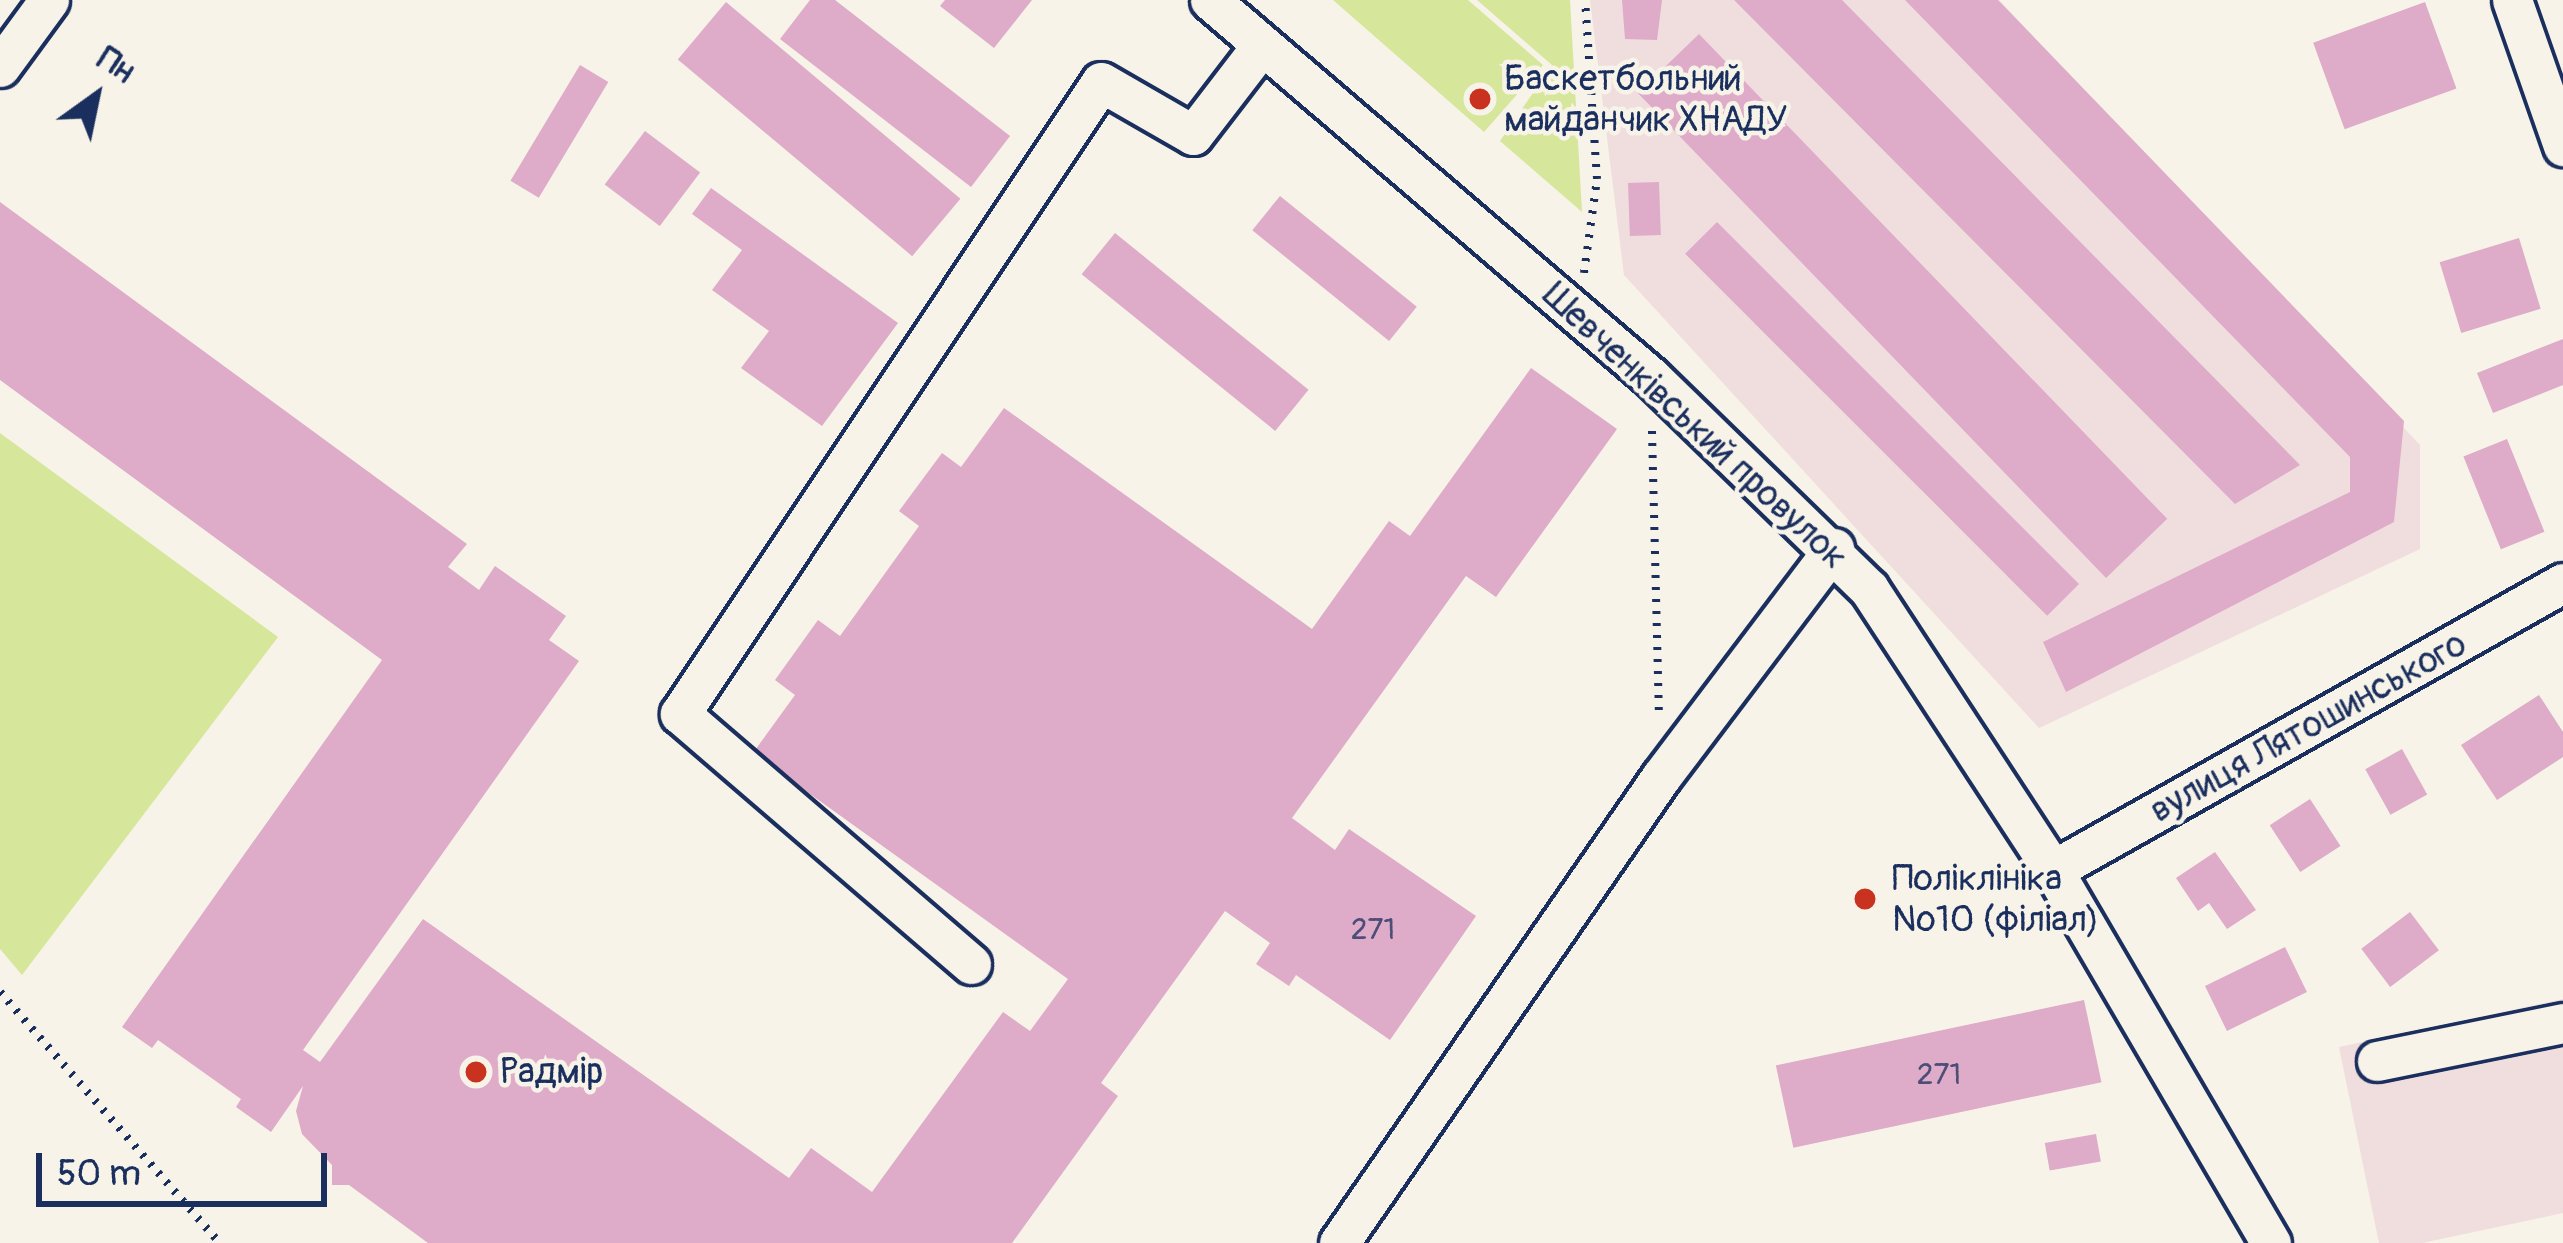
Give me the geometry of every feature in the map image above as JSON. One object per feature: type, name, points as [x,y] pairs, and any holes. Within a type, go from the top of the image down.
[{"type":"street","points":[[0,67],[50,0]]},
{"type":"street","name":"Шевченківський провулок","points":[[1210,0],[1651,377],[1834,548],[1904,637],[2053,871],[2271,1243]]},
{"type":"street","points":[[2512,0],[2563,146]]},
{"type":"street","points":[[970,964],[680,714],[1101,82],[1193,135],[1262,45]]},
{"type":"street","points":[[1340,1243],[1660,777],[1834,548]]},
{"type":"street","name":"вулиця Лятошинського","points":[[2053,871],[2563,584]]},
{"type":"street","points":[[2377,1061],[2563,1023]]},
{"type":"path","points":[[1578,316],[1597,179],[1586,0]]},
{"type":"path","points":[[1651,377],[1660,777]]},
{"type":"path","points":[[0,992],[220,1243]]},
{"type":"shaded area","points":[[1590,0],[1999,0],[2420,445],[2420,549],[2039,728],[1624,275]]},
{"type":"shaded area","points":[[2563,999],[2563,1213],[2422,1243],[2379,1243],[2339,1047]]},
{"type":"green space","name":"Баскетбольний майданчик ХНАДУ","points":[[1333,0],[1468,0],[1543,65],[1484,132]]},
{"type":"green space","points":[[1477,0],[1570,0],[1582,212],[1500,141],[1552,65]]},
{"type":"green space","points":[[0,433],[278,637],[22,975],[0,949]]},
{"type":"building","points":[[810,0],[835,0],[1010,136],[971,187],[780,39]]},
{"type":"building","points":[[945,0],[1032,0],[994,48],[940,6]]},
{"type":"building","points":[[1622,0],[1662,0],[1657,40],[1625,39]]},
{"type":"building","points":[[1734,0],[1842,0],[2300,465],[2235,504]]},
{"type":"building","points":[[1905,0],[1998,0],[2404,421],[2394,522],[2066,692],[2043,642],[2350,492],[2350,457]]},
{"type":"building","points":[[726,2],[960,199],[912,256],[678,59]]},
{"type":"building","points":[[2425,2],[2456,88],[2345,129],[2313,43]]},
{"type":"building","points":[[1699,34],[2167,519],[2106,578],[1638,93]]},
{"type":"building","points":[[580,65],[608,82],[539,198],[510,181]]},
{"type":"building","points":[[645,131],[700,173],[660,226],[605,185]]},
{"type":"building","points":[[1659,182],[1661,235],[1630,236],[1628,183]]},
{"type":"building","points":[[711,188],[898,323],[822,426],[741,368],[769,331],[712,290],[742,250],[692,214]]},
{"type":"building","points":[[1280,196],[1417,307],[1389,341],[1252,230]]},
{"type":"building","points":[[0,202],[467,544],[448,567],[479,590],[495,566],[566,616],[549,640],[579,661],[303,1050],[320,1062],[423,919],[789,1178],[811,1148],[872,1192],[1003,1012],[1030,1031],[1068,979],[753,753],[795,695],[775,680],[818,620],[840,636],[919,526],[899,511],[942,453],[961,467],[1004,408],[1312,629],[1389,521],[1410,536],[1531,368],[1617,429],[1496,597],[1466,576],[1292,818],[1335,850],[1349,829],[1476,916],[1390,1040],[1296,975],[1289,986],[1256,964],[1270,943],[1225,911],[1101,1083],[1118,1096],[1012,1243],[428,1243],[349,1185],[332,1185],[332,1165],[302,1134],[296,1111],[303,1086],[271,1132],[236,1107],[241,1099],[158,1040],[152,1048],[122,1027],[382,660],[0,380]]},
{"type":"building","points":[[1717,222],[2079,584],[2047,616],[1685,254]]},
{"type":"building","points":[[1115,233],[1309,390],[1275,431],[1082,274]]},
{"type":"building","points":[[2519,238],[2541,309],[2461,333],[2440,262]]},
{"type":"building","points":[[2563,339],[2563,385],[2493,413],[2477,373]]},
{"type":"building","points":[[2507,439],[2544,532],[2501,549],[2463,457]]},
{"type":"building","points":[[2539,695],[2563,732],[2563,757],[2497,800],[2461,745]]},
{"type":"building","points":[[2402,749],[2427,794],[2390,815],[2365,769]]},
{"type":"building","points":[[2310,799],[2340,846],[2300,872],[2270,825]]},
{"type":"building","points":[[2215,852],[2256,910],[2227,929],[2209,903],[2198,911],[2176,878]]},
{"type":"building","points":[[2410,912],[2439,950],[2390,987],[2361,949]]},
{"type":"building","points":[[2285,947],[2307,992],[2227,1031],[2205,986]]},
{"type":"building","points":[[2084,1000],[2101,1082],[1793,1148],[1776,1065]]},
{"type":"building","points":[[2096,1134],[2101,1162],[2050,1171],[2045,1143]]},
{"type":"place","name":"Баскетбольний майданчик ХНАДУ","points":[[1480,99]]},
{"type":"place","name":"Поліклініка №10 (філіал)","points":[[1865,899]]},
{"type":"place","name":"Радмір","points":[[476,1072]]}]
